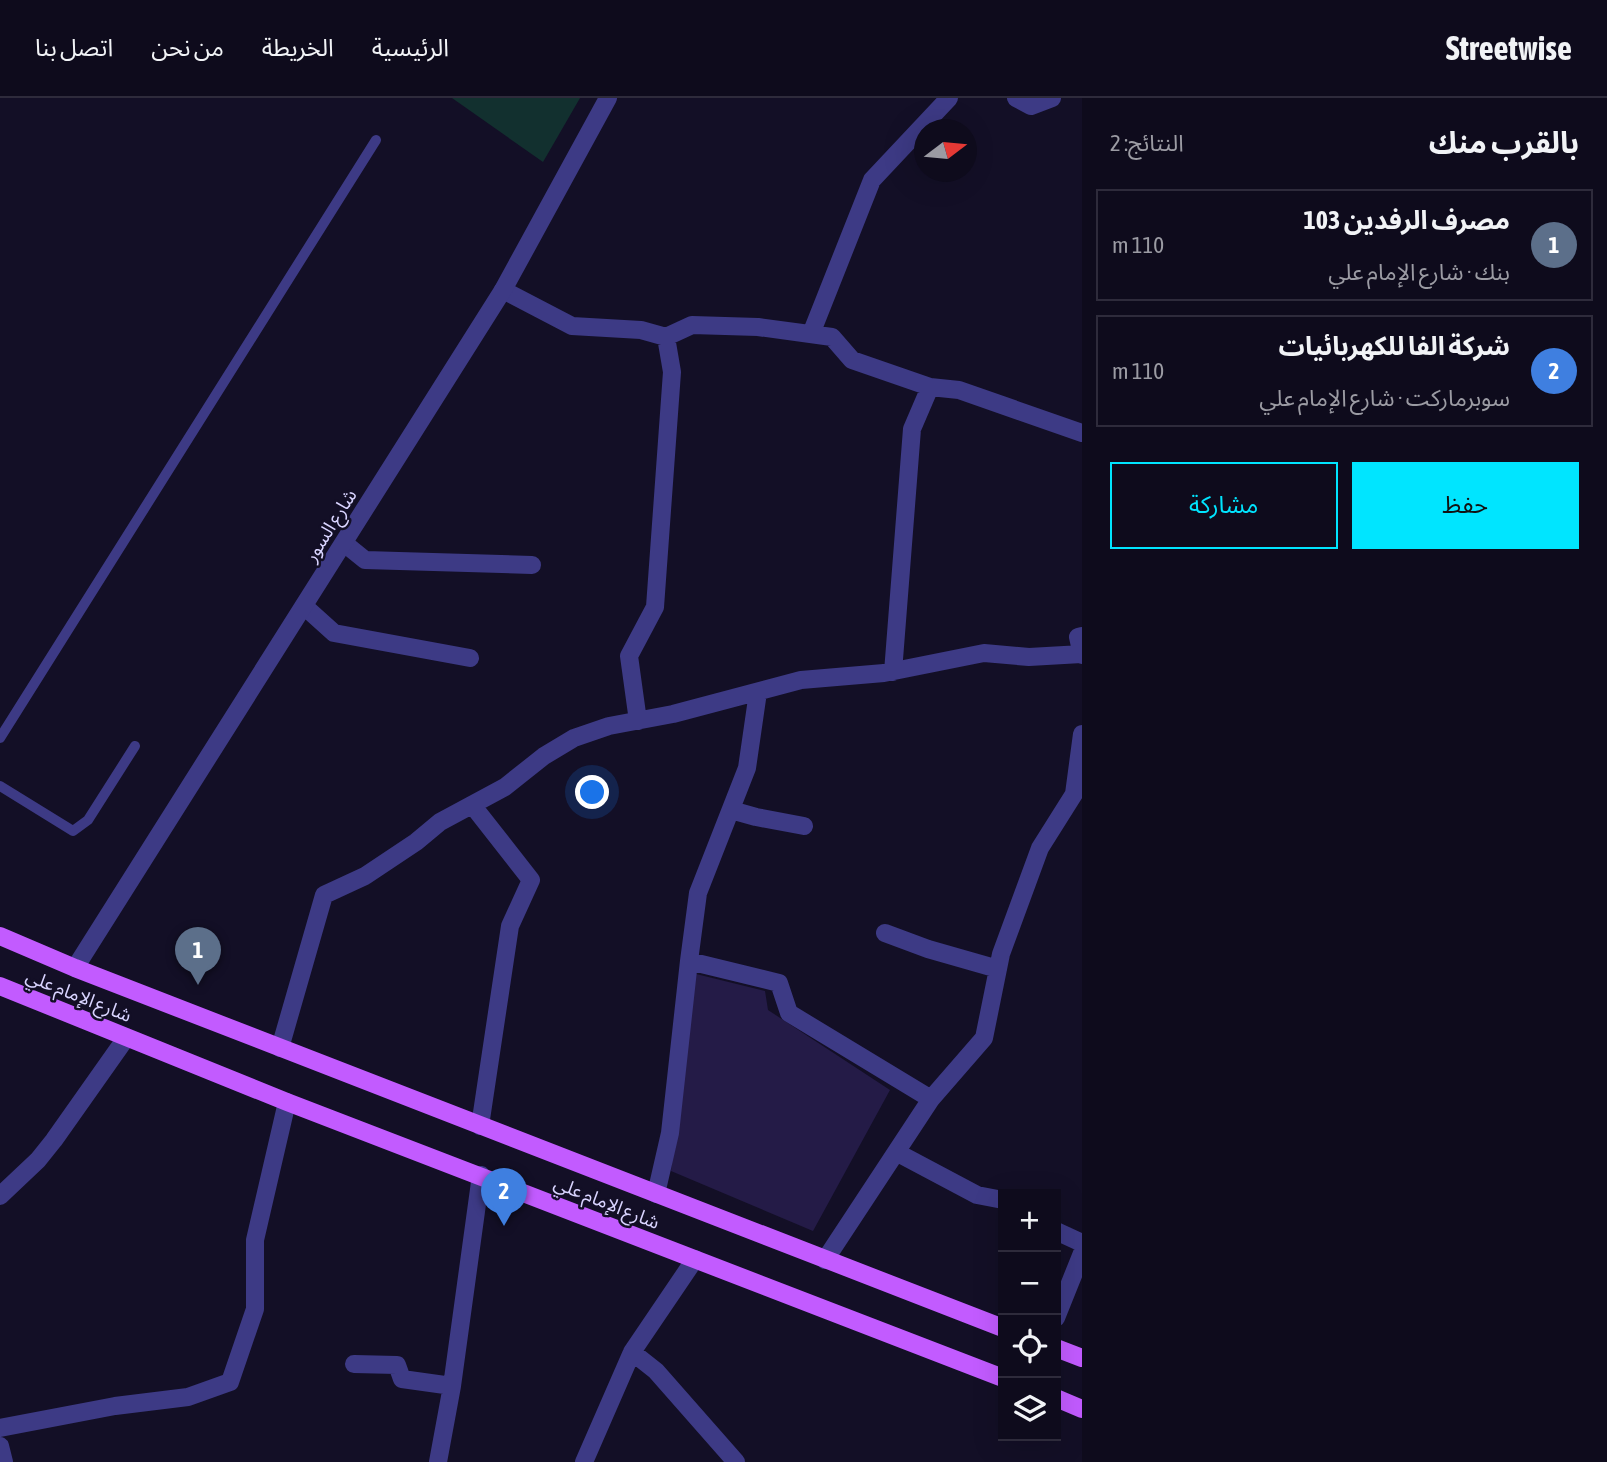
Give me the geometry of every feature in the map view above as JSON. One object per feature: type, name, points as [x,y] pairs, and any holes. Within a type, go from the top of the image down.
[{"type":"main road","name":"شارع الإمام علي","points":[[0,936],[75,968],[998,1326]]},
{"type":"main road","name":"شارع الإمام علي","points":[[0,986],[126,1038],[998,1376]]},
{"type":"main road","points":[[1061,1350],[1082,1359]]},
{"type":"main road","points":[[1061,1400],[1082,1409]]},
{"type":"street","name":"شارع السور","points":[[75,968],[503,290],[608,98]]},
{"type":"street","points":[[811,334],[872,180],[949,98]]},
{"type":"street","points":[[1016,98],[1031,106],[1052,98]]},
{"type":"street","points":[[503,290],[572,326],[641,330],[666,337],[692,325],[758,327],[832,337],[852,360],[930,387],[959,390],[1082,433]]},
{"type":"street","points":[[638,721],[629,656],[655,607],[672,372],[666,337]]},
{"type":"street","points":[[893,672],[912,429],[930,387]]},
{"type":"street","points":[[344,543],[365,560],[531,565]]},
{"type":"street","points":[[304,606],[334,633],[470,658]]},
{"type":"street","points":[[280,1048],[324,895],[365,876],[416,842],[440,822],[505,787],[544,756],[574,738],[609,726],[673,714],[801,680],[893,672],[985,653],[1029,657],[1082,655],[1078,637],[1082,636]]},
{"type":"street","points":[[656,1194],[670,1133],[698,892],[747,768],[758,692]]},
{"type":"street","points":[[825,1260],[931,1099],[984,1038],[998,968],[1040,848],[1074,794],[1082,734]]},
{"type":"street","points":[[473,806],[531,880],[510,926],[480,1126]]},
{"type":"street","points":[[731,810],[804,826]]},
{"type":"street","points":[[885,933],[928,949],[998,968]]},
{"type":"street","points":[[689,961],[779,983],[789,1013],[931,1099]]},
{"type":"street","points":[[0,1196],[38,1160],[54,1140],[126,1038]]},
{"type":"street","points":[[0,1428],[115,1406],[188,1397],[230,1382],[255,1309],[255,1240],[288,1101]]},
{"type":"street","points":[[896,1152],[977,1195],[998,1199]]},
{"type":"street","points":[[438,1462],[452,1386],[481,1175]]},
{"type":"street","points":[[1061,1233],[1082,1243]]},
{"type":"street","points":[[1057,1315],[1082,1253]]},
{"type":"street","points":[[584,1462],[632,1352],[695,1259]]},
{"type":"street","points":[[632,1352],[656,1371],[736,1462]]},
{"type":"street","points":[[354,1364],[397,1364],[402,1379],[452,1386]]},
{"type":"street","points":[[0,1446],[4,1462]]},
{"type":"lane","points":[[0,738],[376,140]]},
{"type":"lane","points":[[0,786],[73,831],[88,820],[135,746]]},
{"type":"green space","points":[[452,98],[580,98],[543,162]]},
{"type":"building","points":[[692,973],[765,991],[768,1010],[890,1090],[813,1231],[671,1171]]},
{"type":"place","name":"مصرف الرفدين 103","points":[[198,985]]},
{"type":"place","name":"شركة الفا للكهربائيات","points":[[504,1226]]}]
